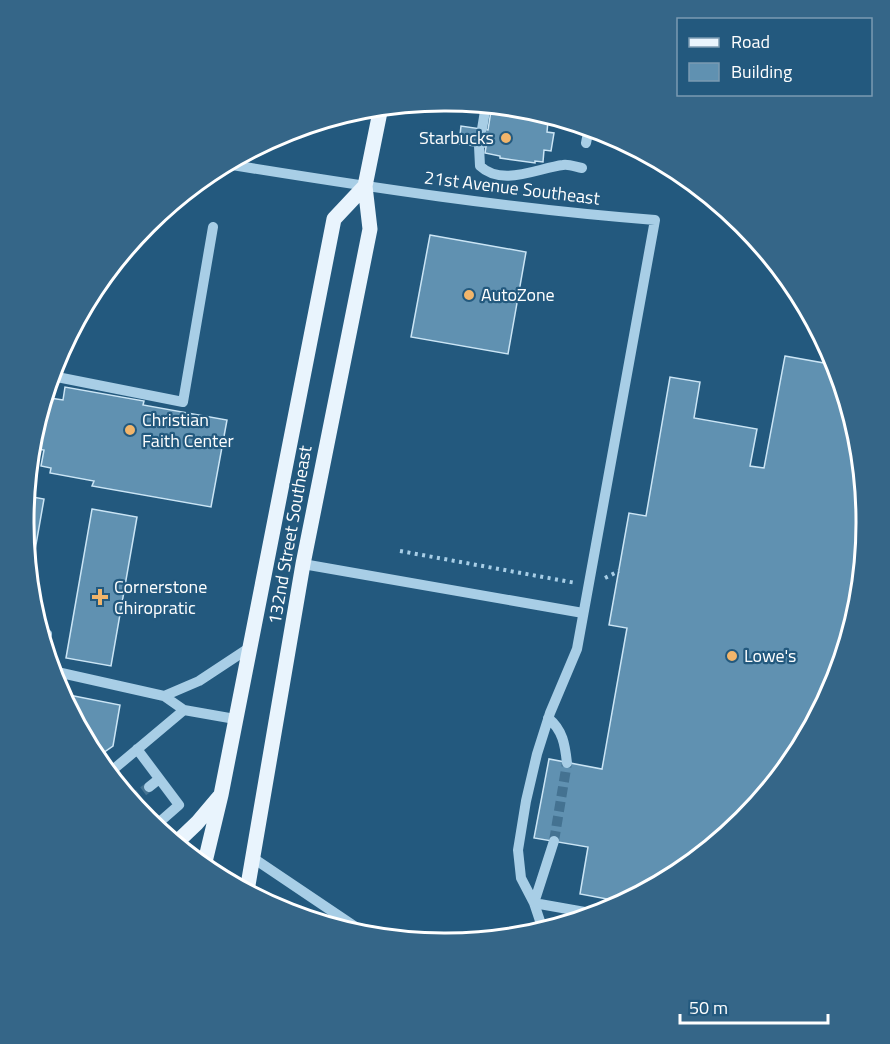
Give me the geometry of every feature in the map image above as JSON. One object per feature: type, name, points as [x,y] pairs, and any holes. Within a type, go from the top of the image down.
[{"type":"main road","name":"132nd Street Southeast","points":[[249,882],[303,564],[370,229],[365,186],[379,117]]},
{"type":"main road","name":"132nd Street Southeast","points":[[206,856],[221,795],[334,219],[365,186]]},
{"type":"main road","points":[[182,837],[221,795]]},
{"type":"street","points":[[482,129],[485,113]]},
{"type":"street","points":[[586,143],[587,137]]},
{"type":"street","points":[[479,146],[480,166],[486,172],[516,176],[564,165],[582,168]]},
{"type":"street","name":"21st Avenue Southeast","points":[[240,166],[365,186],[655,220],[588,586]]},
{"type":"street","points":[[61,378],[183,402],[213,226]]},
{"type":"street","points":[[303,564],[583,614]]},
{"type":"street","points":[[540,922],[534,903],[521,878],[519,850],[526,801],[548,718],[577,649],[588,586]]},
{"type":"street","points":[[164,696],[199,681],[249,648]]},
{"type":"street","points":[[64,673],[164,696],[184,710],[235,719]]},
{"type":"street","points":[[115,767],[184,710]]},
{"type":"street","points":[[548,718],[557,725],[564,740],[567,763]]},
{"type":"street","points":[[137,749],[179,805],[162,819]]},
{"type":"street","points":[[149,787],[159,778]]},
{"type":"street","points":[[534,903],[554,841]]},
{"type":"street","points":[[253,858],[346,921]]},
{"type":"street","points":[[534,903],[578,911]]},
{"type":"path","points":[[400,550],[588,586],[619,571]]},
{"type":"building","name":"Starbucks","points":[[491,114],[548,124],[547,132],[554,133],[551,151],[544,150],[543,162],[535,161],[535,163],[500,158],[500,156],[485,153],[486,147],[459,144],[461,126],[488,130]]},
{"type":"building","name":"AutoZone","points":[[430,235],[526,252],[508,354],[411,337]]},
{"type":"building","name":"Lowe's","points":[[785,356],[823,363],[834,390],[848,442],[856,522],[848,602],[834,654],[824,679],[801,727],[771,772],[754,793],[716,831],[673,863],[627,890],[607,899],[580,894],[588,847],[534,838],[549,759],[602,769],[627,628],[609,625],[629,513],[646,516],[670,377],[700,382],[694,418],[757,429],[750,466],[764,468]]},
{"type":"building","name":"Christian Faith Center","points":[[65,387],[144,401],[143,405],[227,420],[211,507],[92,486],[94,481],[50,473],[51,468],[41,466],[44,450],[41,450],[42,442],[53,399],[63,400]]},
{"type":"building","points":[[35,497],[44,499],[35,550]]},
{"type":"building","points":[[92,509],[137,517],[111,666],[66,658]]},
{"type":"building","points":[[73,696],[120,705],[113,746],[105,752],[89,727]]},
{"type":"tunnel","points":[[479,146],[482,129]]},
{"type":"tunnel","points":[[554,841],[567,763]]},
{"type":"tunnel","points":[[138,795],[149,787]]},
{"type":"place","name":"Starbucks","points":[[506,138]]},
{"type":"place","name":"AutoZone","points":[[469,295]]},
{"type":"place","name":"Christian Faith Center","points":[[130,430]]},
{"type":"place","name":"Cornerstone Chiropratic","points":[[100,597]]},
{"type":"place","name":"Lowe's","points":[[732,656]]}]
